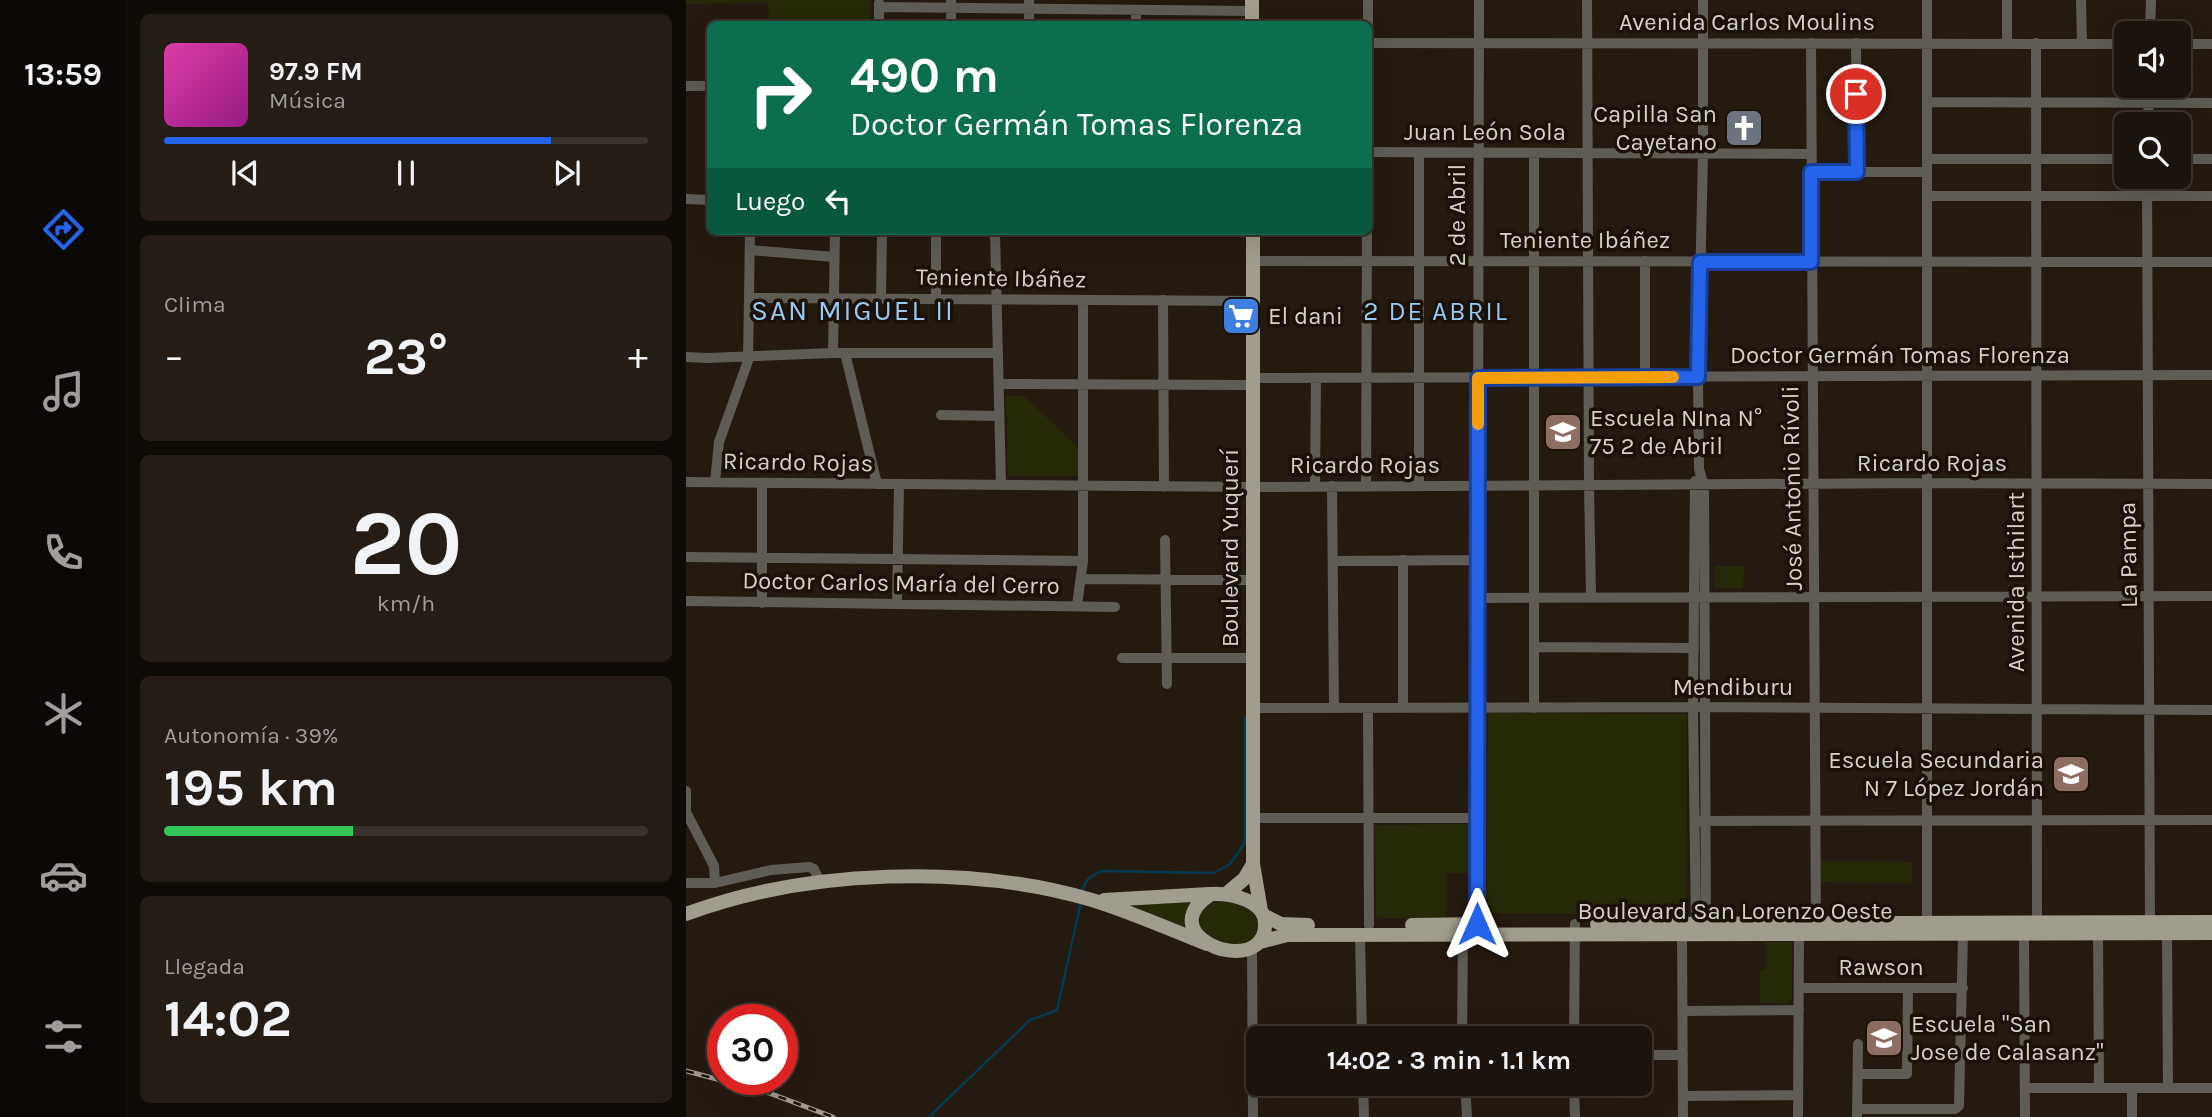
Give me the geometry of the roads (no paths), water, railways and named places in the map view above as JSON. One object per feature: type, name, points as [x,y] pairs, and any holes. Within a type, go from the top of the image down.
[{"type":"main road","name":"Boulevard Yuquerí","points":[[1252,235],[1253,864],[1263,914]]},
{"type":"main road","points":[[1226,894],[1244,880],[1253,864]]},
{"type":"main road","points":[[686,914],[754,894],[820,883],[874,877],[977,879],[1089,899],[1207,944],[1231,949],[1243,950],[1256,945],[1265,930],[1263,914],[1243,898],[1226,894],[1117,901],[1089,899]]},
{"type":"main road","points":[[1207,944],[1193,927],[1192,916],[1194,907],[1210,894]]},
{"type":"main road","name":"Boulevard San Lorenzo Oeste","points":[[1263,914],[1274,922],[1289,925],[1364,930]]},
{"type":"main road","name":"Boulevard San Lorenzo Oeste","points":[[1927,928],[1963,934],[2031,928],[2098,933],[2212,922]]},
{"type":"main road","name":"Boulevard San Lorenzo Oeste","points":[[1256,945],[1287,935],[1364,930],[2150,928],[2167,933],[2212,933]]},
{"type":"street","points":[[1368,0],[1368,21]]},
{"type":"street","name":"2 de Abril","points":[[1463,1026],[1477,818],[1479,0]]},
{"type":"street","points":[[1587,0],[1591,596]]},
{"type":"street","points":[[1683,1117],[1683,1011],[1697,929],[1700,821],[1698,377],[1703,0]]},
{"type":"street","points":[[1927,0],[1927,928]]},
{"type":"street","points":[[2007,0],[2007,43]]},
{"type":"street","points":[[2081,0],[2082,44]]},
{"type":"street","points":[[2150,21],[2151,0]]},
{"type":"street","points":[[879,4],[1029,4],[1136,10],[1252,12]]},
{"type":"street","points":[[1136,10],[1136,21]]},
{"type":"street","name":"Avenida Carlos Moulins","points":[[1372,43],[2114,44]]},
{"type":"street","name":"José Antonio Rívoli","points":[[1811,43],[1816,928]]},
{"type":"street","points":[[1856,43],[1857,172]]},
{"type":"street","name":"Avenida Isthilart","points":[[2025,1117],[2024,938],[2037,917],[2036,43]]},
{"type":"street","points":[[2191,44],[2212,44]]},
{"type":"street","points":[[686,86],[707,86]]},
{"type":"street","points":[[2148,98],[2148,112]]},
{"type":"street","points":[[1927,103],[2212,103]]},
{"type":"street","name":"Juan León Sola","points":[[1372,152],[1811,154]]},
{"type":"street","points":[[1419,153],[1419,486]]},
{"type":"street","points":[[1534,153],[1534,708]]},
{"type":"street","points":[[1927,159],[2114,159]]},
{"type":"street","points":[[2191,159],[2212,159]]},
{"type":"street","points":[[1811,172],[1927,173]]},
{"type":"street","name":"La Pampa","points":[[2147,189],[2150,928]]},
{"type":"street","points":[[1927,196],[2212,195]]},
{"type":"street","points":[[686,199],[707,200]]},
{"type":"street","points":[[715,482],[719,442],[748,361],[751,235]]},
{"type":"street","points":[[835,235],[833,297],[839,353],[877,484]]},
{"type":"street","points":[[881,298],[882,235]]},
{"type":"street","points":[[936,235],[936,298]]},
{"type":"street","points":[[995,235],[1001,485]]},
{"type":"street","points":[[1366,486],[1367,235]]},
{"type":"street","points":[[750,250],[834,257]]},
{"type":"street","name":"Teniente Ibáñez","points":[[1253,261],[2212,262]]},
{"type":"street","points":[[1645,261],[1645,377]]},
{"type":"street","name":"Teniente Ibáñez","points":[[749,298],[1253,301]]},
{"type":"street","points":[[1077,606],[1083,561],[1083,300]]},
{"type":"street","points":[[1163,300],[1164,487]]},
{"type":"street","points":[[686,357],[997,353]]},
{"type":"street","name":"Doctor Germán Tomas Florenza","points":[[999,384],[1164,385],[1367,377],[2212,375]]},
{"type":"street","points":[[1315,486],[1316,378]]},
{"type":"street","points":[[941,415],[999,416]]},
{"type":"street","name":"Ricardo Rojas","points":[[686,482],[1164,487],[2212,484]]},
{"type":"street","points":[[762,483],[762,603]]},
{"type":"street","points":[[897,604],[898,484]]},
{"type":"street","points":[[1332,486],[1334,708]]},
{"type":"street","points":[[1165,540],[1167,684]]},
{"type":"street","points":[[686,556],[1083,561]]},
{"type":"street","points":[[1403,560],[1403,708]]},
{"type":"street","points":[[1333,561],[1478,560]]},
{"type":"street","name":"Doctor Carlos María del Cerro","points":[[1081,579],[1253,580]]},
{"type":"street","points":[[1478,598],[2212,596]]},
{"type":"street","points":[[1699,707],[1694,648],[1700,597]]},
{"type":"street","name":"Doctor Carlos María del Cerro","points":[[686,601],[1115,607]]},
{"type":"street","points":[[1534,647],[1694,648]]},
{"type":"street","points":[[1122,658],[1252,658]]},
{"type":"street","name":"Mendiburu","points":[[1253,708],[2212,710]]},
{"type":"street","points":[[1362,1026],[1368,708]]},
{"type":"street","points":[[686,791],[687,812],[714,866],[715,883]]},
{"type":"street","points":[[1253,818],[1477,818]]},
{"type":"street","points":[[1700,821],[2212,820]]},
{"type":"street","points":[[686,883],[715,883],[771,870],[808,867],[814,869],[820,883]]},
{"type":"street","points":[[1798,1117],[1799,928]]},
{"type":"street","points":[[1574,1026],[1575,929]]},
{"type":"street","points":[[2098,933],[2099,1088]]},
{"type":"street","points":[[2167,933],[2168,1088]]},
{"type":"street","points":[[1858,1044],[1857,1113],[1955,1108],[1960,1104],[1963,934]]},
{"type":"street","points":[[1256,945],[1256,1026]]},
{"type":"street","name":"Rawson","points":[[1799,988],[1963,988]]},
{"type":"street","points":[[1858,1074],[1907,1074],[1908,988]]},
{"type":"street","points":[[1683,1011],[1799,1010]]},
{"type":"street","points":[[1652,1055],[1683,1055]]},
{"type":"street","points":[[2025,1088],[2212,1088]]},
{"type":"street","points":[[2132,1089],[2132,1117]]},
{"type":"street","points":[[1683,1096],[1798,1095]]},
{"type":"street","points":[[1253,1117],[1254,1096]]},
{"type":"street","points":[[1363,1096],[1364,1117]]},
{"type":"street","points":[[1466,1096],[1467,1117]]},
{"type":"street","points":[[1574,1096],[1575,1117]]},
{"type":"waterway","points":[[1083,889],[1088,880],[1102,871],[1214,873],[1230,864],[1245,843],[1245,718]]},
{"type":"waterway","points":[[929,1117],[1030,1020],[1057,1010],[1081,902]]},
{"type":"railway","points":[[686,1071],[769,1093],[833,1117]]},
{"type":"place","name":"Capilla San Cayetano","points":[[1744,128]]},
{"type":"place","name":"El dani","points":[[1241,316]]},
{"type":"place","name":"Escuela NIna N° 75 2 de Abril","points":[[1563,432]]},
{"type":"place","name":"Escuela Secundaria N 7 López Jordán","points":[[2071,774]]},
{"type":"place","name":"Escuela \"San Jose de Calasanz\"","points":[[1884,1038]]},
{"type":"district","name":"SAN MIGUEL II","points":[[853,310]]},
{"type":"district","name":"2 DE ABRIL","points":[[1436,311]]}]
